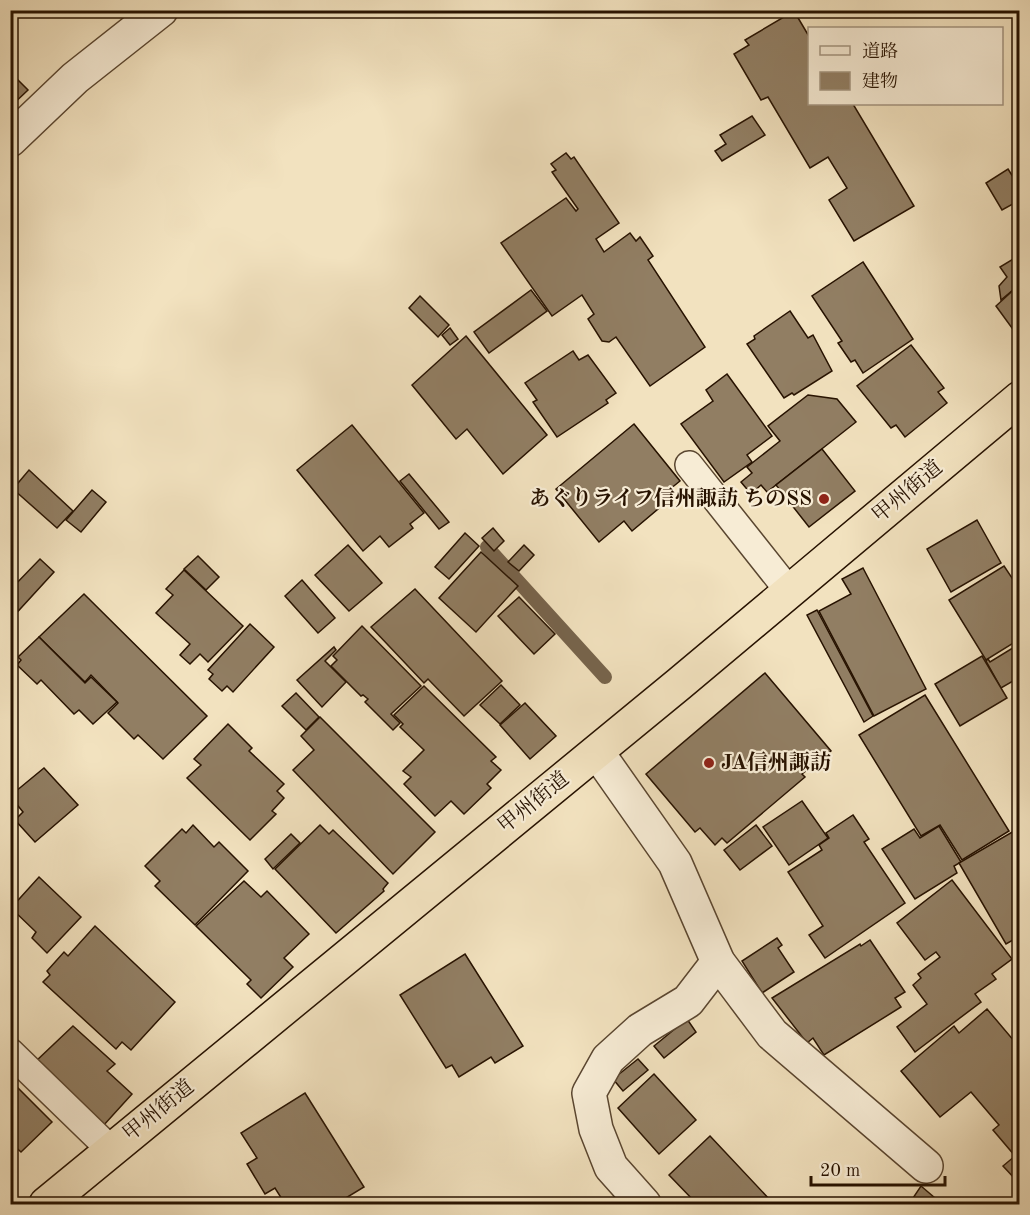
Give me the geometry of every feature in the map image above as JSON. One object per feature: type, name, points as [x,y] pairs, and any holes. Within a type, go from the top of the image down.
[{"type":"highway","name":"甲州街道","points":[[46,1204],[597,752],[1020,398]]},
{"type":"street","points":[[10,140],[75,78],[161,10]]},
{"type":"street","points":[[597,752],[675,863],[718,962],[772,1034],[926,1166]]},
{"type":"street","points":[[644,1204],[611,1167],[596,1129],[589,1093],[608,1059],[640,1030],[688,1001],[718,962]]},
{"type":"lane","points":[[689,465],[789,591]]},
{"type":"lane","points":[[10,1052],[111,1150]]},
{"type":"building","points":[[794,11],[808,35],[808,105],[854,105],[914,206],[854,241],[829,200],[847,188],[828,157],[810,168],[768,97],[761,100],[734,54],[749,45],[745,40]]},
{"type":"building","points":[[10,72],[28,90],[10,107]]},
{"type":"building","points":[[752,116],[765,135],[722,161],[715,151],[726,144],[720,135]]},
{"type":"building","points":[[1020,119],[1020,131],[1014,124]]},
{"type":"building","points":[[566,153],[571,159],[574,157],[619,223],[596,239],[604,252],[630,233],[636,241],[640,237],[653,256],[648,260],[705,347],[650,386],[616,337],[609,342],[602,341],[588,319],[594,314],[582,295],[552,316],[501,243],[566,198],[576,211],[578,209],[552,172],[556,170],[551,164]]},
{"type":"building","points":[[1008,169],[1020,188],[1020,200],[1002,210],[986,183]]},
{"type":"building","points":[[1020,255],[1020,284],[1001,300],[999,286],[1007,277],[1000,267]]},
{"type":"building","points":[[863,262],[913,339],[863,373],[855,360],[851,362],[838,343],[842,341],[812,296]]},
{"type":"building","points":[[1020,284],[1020,339],[996,306]]},
{"type":"building","points":[[531,290],[547,311],[489,353],[474,332]]},
{"type":"building","points":[[420,296],[449,325],[438,337],[409,308]]},
{"type":"building","points":[[790,311],[808,338],[813,335],[832,371],[794,395],[792,393],[784,398],[747,344],[755,339],[754,336]]},
{"type":"building","points":[[450,328],[458,339],[450,345],[442,335]]},
{"type":"building","points":[[466,336],[547,435],[503,474],[467,429],[456,439],[412,385]]},
{"type":"building","points":[[911,345],[944,388],[938,392],[947,403],[905,437],[896,425],[891,428],[857,386]]},
{"type":"building","points":[[573,351],[579,360],[588,355],[616,393],[606,400],[608,403],[557,437],[533,402],[537,400],[525,383]]},
{"type":"building","points":[[727,374],[772,436],[747,455],[752,462],[724,482],[681,424],[713,401],[706,390]]},
{"type":"building","points":[[808,395],[837,399],[856,422],[767,492],[761,485],[751,494],[741,482],[752,473],[747,467],[780,441],[768,426]]},
{"type":"building","points":[[634,424],[680,481],[659,498],[664,504],[632,531],[624,521],[599,542],[556,489]]},
{"type":"building","points":[[352,425],[424,513],[410,524],[413,528],[389,547],[380,536],[363,551],[297,470]]},
{"type":"building","points":[[822,449],[855,491],[809,527],[776,485]]},
{"type":"building","points":[[29,470],[73,511],[57,528],[13,489]]},
{"type":"building","points":[[409,474],[449,522],[439,529],[400,481]]},
{"type":"building","points":[[92,490],[106,502],[81,532],[66,520]]},
{"type":"building","points":[[977,520],[1001,563],[951,592],[927,549]]},
{"type":"building","points":[[493,528],[504,541],[494,551],[482,538]]},
{"type":"building","points":[[465,533],[479,546],[449,579],[435,567]]},
{"type":"building","points":[[348,545],[382,583],[349,611],[315,575]]},
{"type":"building","points":[[524,545],[534,555],[519,571],[508,562]]},
{"type":"building","points":[[481,552],[518,586],[476,632],[439,598]]},
{"type":"building","points":[[198,556],[219,577],[206,590],[184,569]]},
{"type":"building","points":[[40,559],[54,572],[10,620],[10,590]]},
{"type":"building","points":[[1004,566],[1020,590],[1020,639],[986,660],[949,600]]},
{"type":"building","points":[[863,568],[926,689],[874,716],[819,611],[851,594],[842,579]]},
{"type":"building","points":[[184,570],[243,626],[208,662],[200,654],[190,664],[180,655],[190,644],[156,613],[173,595],[166,589]]},
{"type":"building","points":[[302,580],[335,618],[318,633],[285,596]]},
{"type":"building","points":[[415,589],[502,681],[464,716],[428,679],[424,683],[371,627]]},
{"type":"building","points":[[84,594],[207,716],[163,759],[138,735],[134,739],[108,713],[118,703],[91,675],[85,682],[39,637]]},
{"type":"building","points":[[519,597],[555,634],[534,654],[498,616]]},
{"type":"building","points":[[817,610],[873,716],[864,722],[807,615]]},
{"type":"building","points":[[250,624],[274,647],[233,692],[227,686],[222,691],[209,679],[213,674],[208,670]]},
{"type":"building","points":[[362,626],[421,686],[391,714],[400,723],[393,730],[365,702],[368,699],[361,696],[331,666],[337,660],[333,656]]},
{"type":"building","points":[[39,637],[85,683],[91,677],[117,702],[93,724],[79,710],[74,714],[41,680],[37,684],[17,665],[21,660],[18,657]]},
{"type":"building","points":[[1016,646],[1020,651],[1020,677],[1001,688],[986,661],[988,659],[990,662]]},
{"type":"building","points":[[334,647],[336,650],[325,661],[346,682],[322,707],[297,680]]},
{"type":"building","points":[[982,656],[1007,698],[960,726],[935,684]]},
{"type":"building","points":[[765,673],[831,751],[802,774],[805,777],[727,843],[722,838],[715,845],[700,828],[695,832],[646,774]]},
{"type":"building","points":[[501,685],[520,705],[500,724],[480,705]]},
{"type":"building","points":[[424,686],[496,757],[491,761],[501,770],[487,784],[491,788],[464,814],[451,801],[435,816],[404,784],[411,777],[403,771],[424,750],[400,727],[403,724],[394,715]]},
{"type":"building","points":[[296,693],[319,717],[306,730],[282,706]]},
{"type":"building","points":[[925,695],[1009,831],[962,860],[940,825],[921,836],[859,735]]},
{"type":"building","points":[[525,703],[556,736],[530,759],[500,725]]},
{"type":"building","points":[[320,717],[435,832],[393,874],[293,770],[314,750],[301,736]]},
{"type":"building","points":[[228,724],[252,748],[249,751],[284,784],[277,791],[284,798],[272,811],[276,814],[250,840],[187,778],[201,765],[194,759]]},
{"type":"building","points":[[44,768],[78,805],[35,842],[15,820],[23,812],[10,796]]},
{"type":"building","points":[[802,801],[828,838],[789,865],[763,827]]},
{"type":"building","points":[[853,815],[869,839],[864,842],[905,903],[825,958],[809,935],[823,926],[788,872],[822,850],[819,845],[829,838],[826,833]]},
{"type":"building","points":[[193,825],[214,847],[219,842],[248,871],[195,925],[155,886],[160,881],[145,866],[182,829],[186,833]]},
{"type":"building","points":[[320,825],[329,834],[333,830],[388,883],[384,891],[336,933],[275,869]]},
{"type":"building","points":[[756,825],[772,846],[740,870],[724,850]]},
{"type":"building","points":[[939,826],[961,862],[954,866],[957,873],[915,899],[882,849],[914,829],[920,838]]},
{"type":"building","points":[[1014,831],[1020,840],[1020,936],[1006,944],[959,863]]},
{"type":"building","points":[[291,834],[300,843],[273,869],[265,859]]},
{"type":"building","points":[[39,877],[81,917],[47,953],[32,938],[36,932],[11,908]]},
{"type":"building","points":[[952,880],[1012,959],[992,974],[996,979],[975,994],[981,1002],[915,1052],[897,1027],[927,1004],[913,985],[921,978],[918,974],[940,957],[936,952],[925,960],[897,923]]},
{"type":"building","points":[[244,881],[261,897],[267,891],[309,934],[284,958],[293,967],[261,998],[247,984],[251,980],[196,926]]},
{"type":"building","points":[[95,926],[175,1002],[131,1050],[122,1042],[116,1049],[43,982],[50,975],[47,971],[64,952],[68,956]]},
{"type":"building","points":[[777,938],[782,945],[778,948],[794,972],[762,993],[742,961]]},
{"type":"building","points":[[870,940],[905,992],[895,998],[901,1007],[824,1055],[813,1038],[807,1043],[772,998]]},
{"type":"building","points":[[465,954],[523,1046],[495,1063],[491,1057],[459,1077],[452,1065],[446,1068],[400,995]]},
{"type":"building","points":[[987,1009],[1020,1048],[1020,1177],[1016,1180],[1003,1166],[1015,1156],[993,1130],[999,1125],[971,1092],[940,1117],[901,1071],[954,1026],[959,1033]]},
{"type":"building","points":[[687,1019],[696,1032],[664,1058],[654,1046]]},
{"type":"building","points":[[73,1026],[115,1064],[107,1071],[132,1094],[103,1126],[34,1063]]},
{"type":"building","points":[[638,1059],[648,1070],[623,1091],[613,1079]]},
{"type":"building","points":[[654,1074],[696,1120],[659,1154],[618,1108]]},
{"type":"building","points":[[10,1080],[52,1122],[21,1152],[10,1142]]},
{"type":"building","points":[[305,1093],[364,1187],[336,1204],[285,1204],[275,1188],[265,1194],[247,1164],[257,1158],[241,1133]]},
{"type":"building","points":[[710,1136],[772,1202],[769,1204],[697,1204],[669,1175]]},
{"type":"building","points":[[921,1186],[942,1204],[909,1204]]},
{"type":"waterway","points":[[487,547],[605,677]]},
{"type":"place","name":"あぐりライフ信州諏訪 ちのSS","points":[[824,499]]},
{"type":"place","name":"JA信州諏訪","points":[[709,763]]}]
